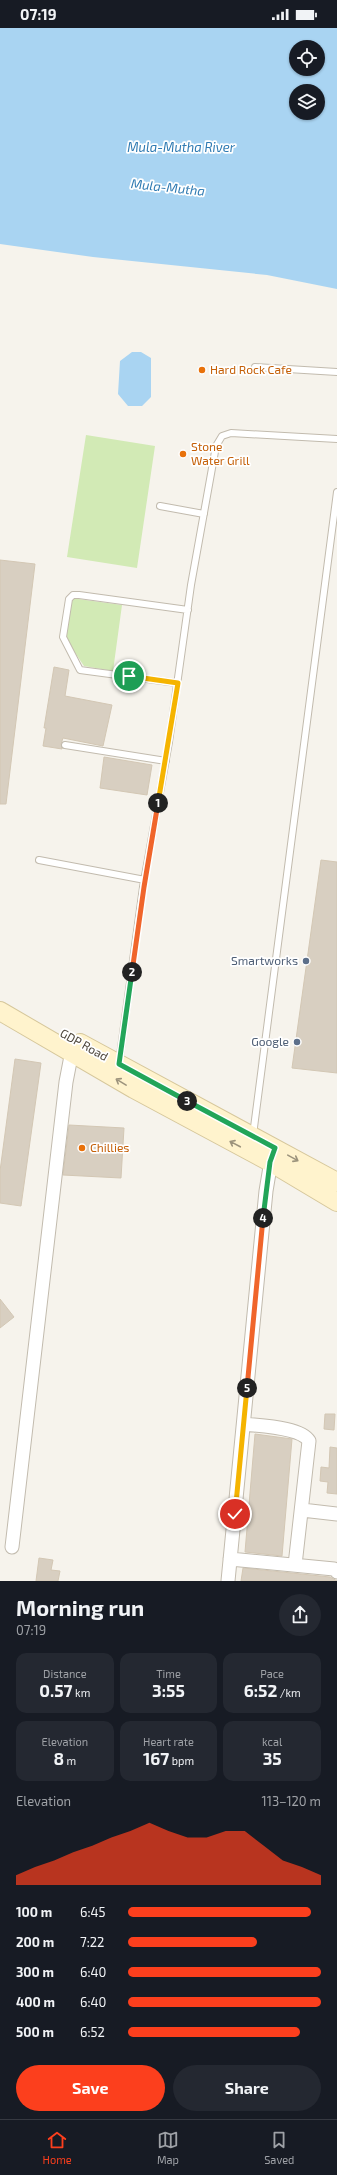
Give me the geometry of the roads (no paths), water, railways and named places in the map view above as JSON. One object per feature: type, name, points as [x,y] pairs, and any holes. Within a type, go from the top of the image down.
[{"type":"main road","name":"GDP Road","points":[[0,999],[253,1137],[272,1155],[337,1202]]},
{"type":"main road","points":[[0,1011],[72,1051],[134,1090],[272,1155]]},
{"type":"main road","name":"GDP Road","points":[[272,1155],[337,1182]]},
{"type":"street","points":[[12,1547],[66,1082],[72,1051]]},
{"type":"street","points":[[228,1581],[272,1155]]},
{"type":"street","points":[[244,1424],[297,1432],[306,1436],[310,1448],[295,1565]]},
{"type":"street","points":[[302,1510],[337,1514]]},
{"type":"street","points":[[230,1558],[334,1569],[337,1572]]},
{"type":"lane","points":[[255,367],[337,372]]},
{"type":"lane","points":[[119,1064],[145,880],[166,761],[188,610],[216,446],[222,436],[231,433],[337,439]]},
{"type":"lane","points":[[253,1137],[337,492]]},
{"type":"lane","points":[[160,506],[204,514]]},
{"type":"lane","points":[[178,683],[80,670],[63,637],[69,599],[72,595],[79,594],[188,610]]},
{"type":"lane","points":[[65,745],[166,761]]},
{"type":"lane","points":[[39,860],[145,880]]},
{"type":"water","name":"Mula-Mutha River","points":[[0,28],[337,28],[337,289],[267,275],[93,257],[0,244]]},
{"type":"water","points":[[132,352],[141,352],[151,358],[151,397],[142,406],[128,406],[118,394],[120,361]]},
{"type":"place","name":"Hard Rock Cafe","points":[[202,370]]},
{"type":"place","name":"Stone Water Grill","points":[[183,454]]},
{"type":"place","name":"Smartworks","points":[[306,961]]},
{"type":"place","name":"Google","points":[[297,1042]]},
{"type":"place","name":"Chillies","points":[[82,1148]]},
{"type":"water label","name":"Mula-Mutha","points":[[168,187]]}]
